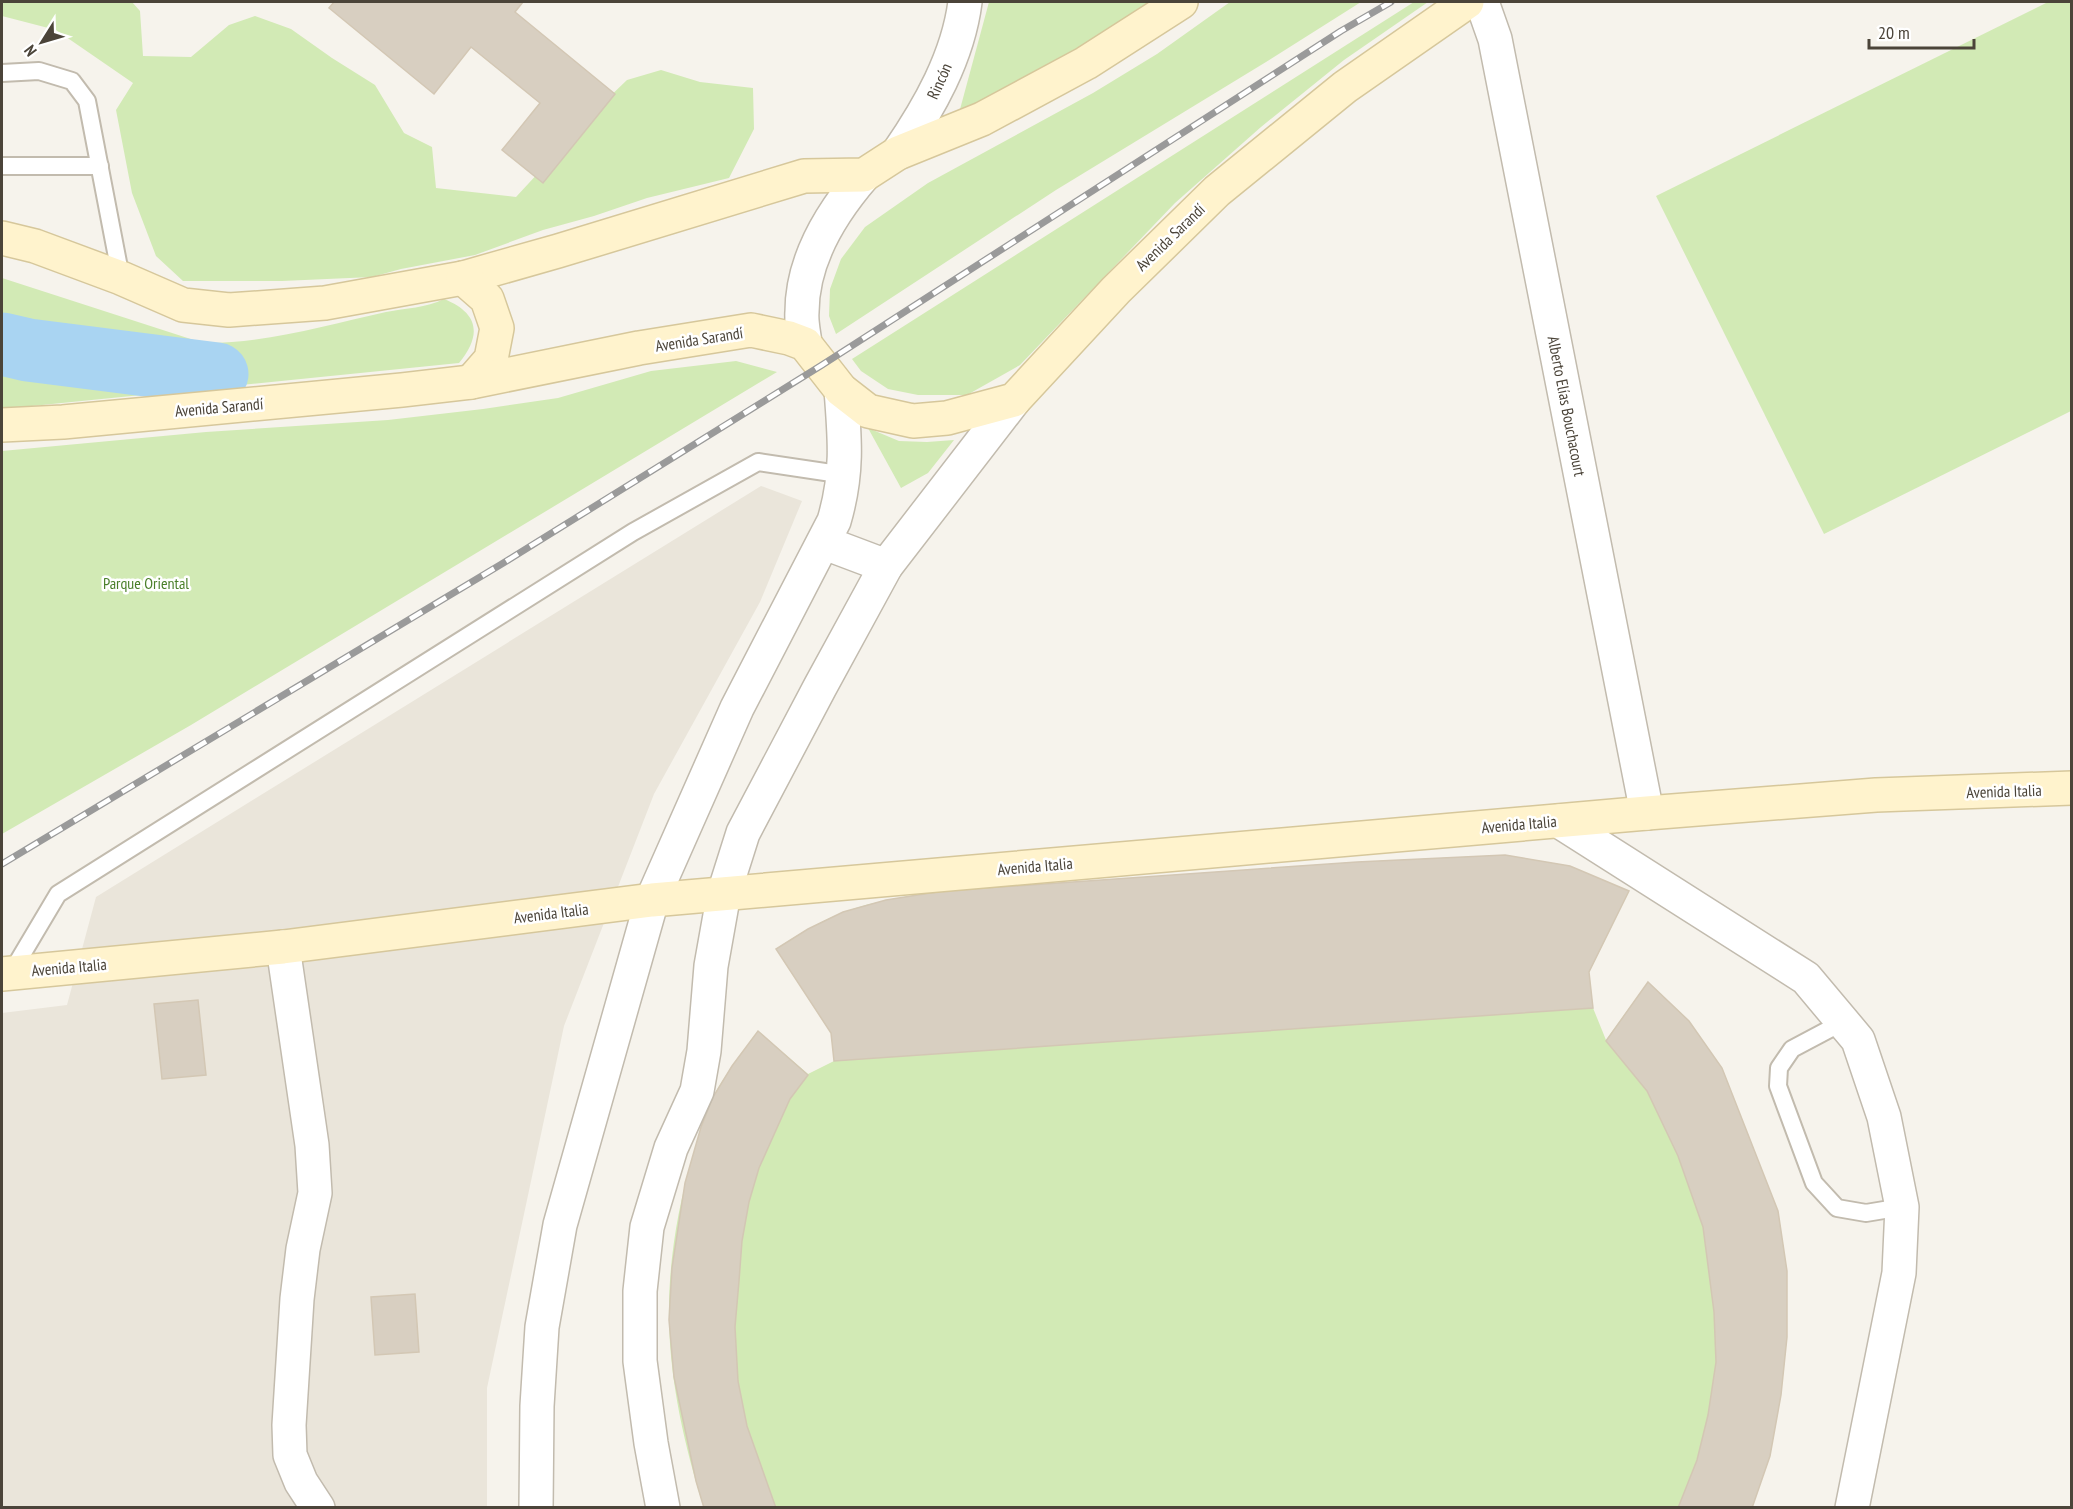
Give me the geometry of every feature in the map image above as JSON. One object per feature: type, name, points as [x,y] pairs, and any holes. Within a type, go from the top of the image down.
[{"type":"street","name":"Rincón","points":[[898,153],[922,118],[941,80],[955,44],[964,2]]},
{"type":"street","points":[[1014,400],[947,418],[913,421],[868,411],[841,390],[805,344],[801,312],[809,268],[830,220],[845,196],[864,175],[898,153],[982,119],[1086,63],[1181,2]]},
{"type":"street","name":"Avenida Sarandí","points":[[1014,400],[1116,290],[1217,191],[1345,87],[1467,2]]},
{"type":"street","name":"Alberto Elías Bouchacourt","points":[[1482,2],[1496,39],[1647,813]]},
{"type":"street","points":[[2,238],[35,246],[121,278],[183,305],[229,310],[325,303],[463,278],[804,176],[864,175]]},
{"type":"street","points":[[463,278],[487,299],[497,328],[491,359],[471,382]]},
{"type":"street","name":"Avenida Sarandí","points":[[2,425],[63,422],[471,382],[639,348],[751,330],[805,344]]},
{"type":"street","points":[[537,1508],[537,1406],[542,1327],[560,1225],[652,900],[737,708],[834,522],[845,475],[846,452],[841,390]]},
{"type":"street","points":[[663,1508],[651,1443],[640,1361],[640,1290],[647,1227],[671,1148],[697,1091],[704,1051],[711,966],[724,893],[743,833],[886,566],[1014,400]]},
{"type":"street","points":[[825,543],[886,566]]},
{"type":"street","name":"Avenida Italia","points":[[6,973],[283,947],[652,900],[724,893],[1876,795],[2072,788]]},
{"type":"street","points":[[1559,821],[1806,978],[1858,1040],[1884,1117],[1902,1207],[1899,1273],[1852,1508]]},
{"type":"street","points":[[283,947],[312,1145],[315,1193],[303,1249],[297,1299],[289,1425],[290,1455],[301,1482],[318,1508]]},
{"type":"lane","points":[[2,73],[39,71],[72,81],[87,102],[121,278]]},
{"type":"lane","points":[[2,166],[100,166]]},
{"type":"lane","points":[[6,973],[58,894],[633,532],[758,462],[845,475]]},
{"type":"lane","points":[[1843,1022],[1792,1049],[1779,1068],[1778,1086],[1814,1183],[1837,1208],[1866,1213],[1902,1207]]},
{"type":"shaded area","points":[[761,486],[802,501],[760,602],[654,794],[564,1026],[487,1388],[487,1507],[2,1507],[2,1013],[67,1005],[96,897]]},
{"type":"green space","points":[[2,2],[132,2],[140,11],[143,56],[191,57],[229,25],[255,16],[291,29],[375,85],[404,133],[432,147],[436,188],[516,197],[627,80],[661,70],[700,82],[753,88],[754,129],[729,178],[647,198],[543,230],[475,255],[372,277],[282,281],[183,281],[156,256],[132,193],[116,110],[133,83],[56,30],[2,16]]},
{"type":"green space","points":[[989,2],[1154,2],[1078,57],[959,113]]},
{"type":"green space","points":[[1230,2],[1361,2],[1056,190],[836,334],[829,316],[830,289],[841,259],[865,227],[928,183],[1093,93],[1157,54]]},
{"type":"green space","points":[[1414,2],[1428,2],[1344,60],[1261,127],[1175,203],[1020,365],[967,395],[918,395],[888,389],[861,371],[852,359]]},
{"type":"green space","points":[[2048,2],[2071,2],[2071,411],[1824,534],[1656,196]]},
{"type":"green space","points":[[2,278],[203,343],[272,337],[423,306],[444,299],[456,305],[470,318],[474,334],[459,363],[2,409]]},
{"type":"green space","name":"Parque Oriental","points":[[736,361],[777,372],[191,725],[2,834],[2,451],[206,432],[388,420],[483,409],[558,398],[651,371]]},
{"type":"green space","points":[[868,428],[899,441],[954,440],[928,473],[901,488]]},
{"type":"green space","points":[[1505,855],[1570,866],[1629,891],[1589,972],[1593,1008],[1606,1040],[1648,982],[1689,1021],[1722,1068],[1778,1211],[1787,1271],[1787,1337],[1781,1395],[1770,1456],[1752,1507],[704,1508],[680,1415],[672,1368],[669,1320],[674,1239],[697,1143],[714,1095],[729,1070],[758,1031],[808,1074],[834,1061],[831,1033],[776,949],[816,925],[854,909],[892,899],[943,891],[1357,862]]},
{"type":"building","points":[[334,2],[523,2],[515,12],[615,94],[543,183],[502,150],[540,103],[471,47],[434,94],[329,8]]},
{"type":"building","points":[[1505,855],[1570,866],[1629,891],[1589,972],[1593,1008],[834,1061],[831,1033],[776,949],[808,929],[843,912],[886,900],[943,891],[1357,862]]},
{"type":"building","points":[[1648,982],[1689,1021],[1722,1068],[1778,1211],[1787,1271],[1787,1337],[1781,1395],[1770,1456],[1752,1508],[1678,1508],[1697,1460],[1708,1415],[1716,1362],[1714,1312],[1703,1227],[1678,1156],[1647,1091],[1606,1041]]},
{"type":"building","points":[[198,1000],[206,1075],[162,1079],[154,1004]]},
{"type":"building","points":[[758,1031],[808,1075],[790,1099],[759,1168],[749,1202],[742,1241],[735,1327],[738,1381],[747,1426],[776,1508],[704,1508],[674,1377],[669,1320],[672,1268],[685,1183],[701,1127],[713,1097]]},
{"type":"building","points":[[415,1294],[419,1352],[375,1355],[371,1297]]},
{"type":"waterway","points":[[2,344],[28,350],[217,374]]},
{"type":"railway","points":[[2,864],[500,565],[822,365],[1341,31],[1391,2]]}]
